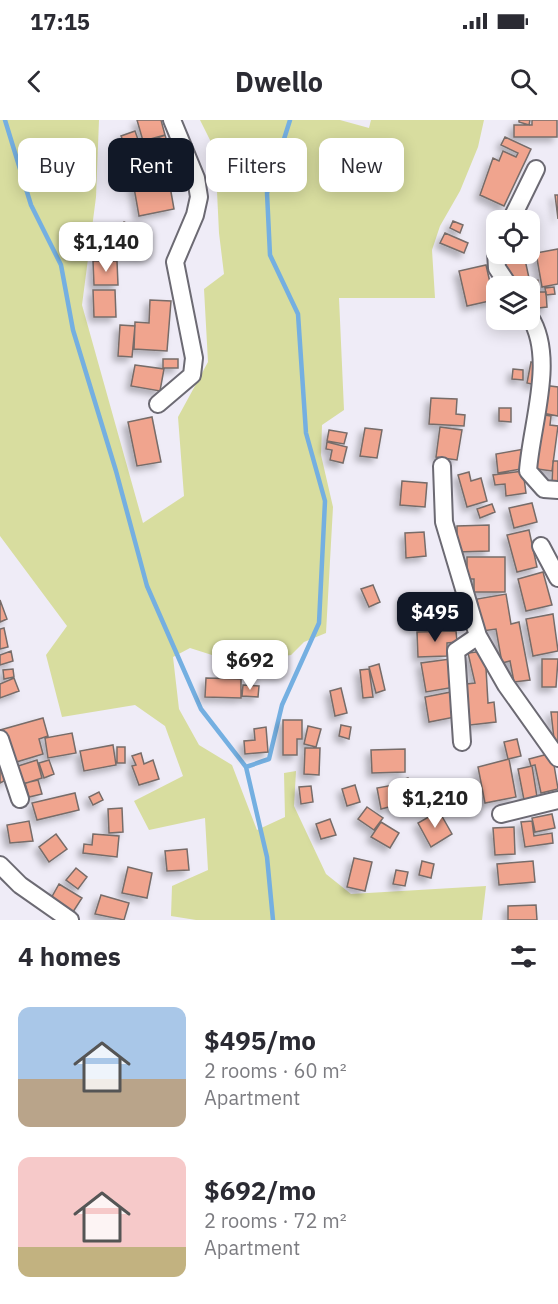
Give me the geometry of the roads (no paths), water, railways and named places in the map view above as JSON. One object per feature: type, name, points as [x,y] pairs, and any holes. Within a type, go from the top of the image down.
[{"type":"street","points":[[158,404],[192,375],[194,358],[175,262],[195,215],[199,197],[196,178],[172,120]]},
{"type":"street","points":[[516,210],[536,169]]},
{"type":"street","points":[[536,330],[542,343],[541,377],[530,442],[528,471],[544,489],[558,490]]},
{"type":"street","points":[[442,466],[444,522],[478,636],[507,685],[558,758]]},
{"type":"street","points":[[541,546],[558,578]]},
{"type":"street","points":[[462,742],[456,651],[478,636]]},
{"type":"street","points":[[0,739],[20,799]]},
{"type":"street","points":[[501,814],[558,800]]},
{"type":"street","points":[[0,865],[20,885],[70,920]]},
{"type":"waterway","points":[[5,120],[31,205],[61,265],[73,330],[116,471],[147,586],[201,709],[246,767],[267,857],[273,920]]},
{"type":"waterway","points":[[246,767],[269,759],[282,705],[319,623],[325,501],[306,433],[298,314],[270,255],[267,193],[290,120]]}]
